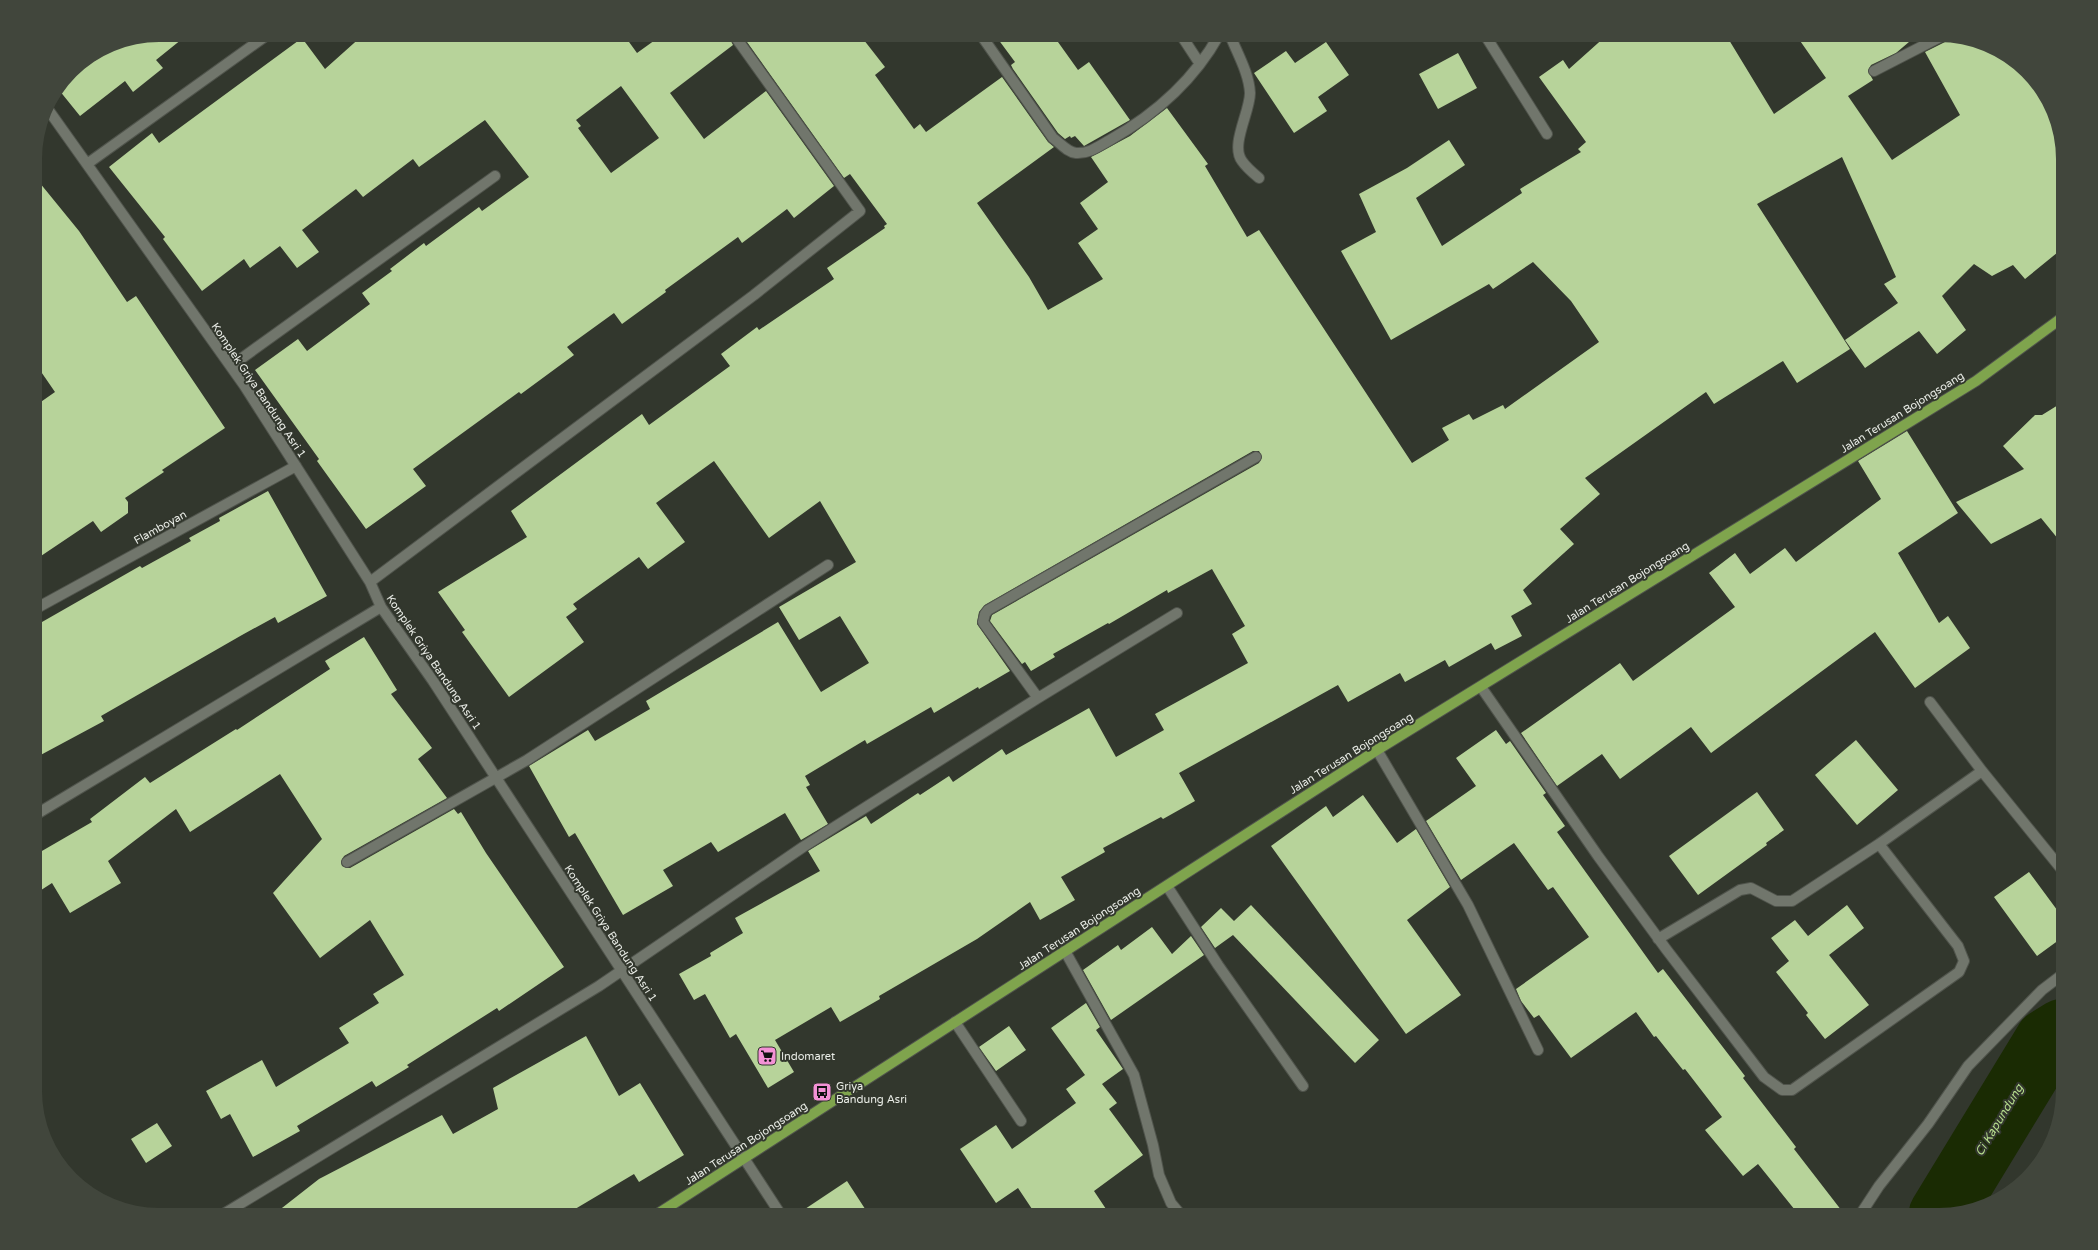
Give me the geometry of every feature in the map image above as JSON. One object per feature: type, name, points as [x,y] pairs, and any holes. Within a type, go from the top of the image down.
[{"type":"main road","name":"Jalan Terusan Bojongsoang","points":[[667,1208],[1377,750],[1976,381],[2056,322]]},
{"type":"street","points":[[87,164],[257,42]]},
{"type":"street","points":[[370,582],[747,299],[860,211],[739,42]]},
{"type":"street","points":[[986,42],[1053,138],[1065,148],[1075,153],[1093,150],[1138,124],[1170,97],[1200,64],[1214,42]]},
{"type":"street","points":[[1186,42],[1200,64]]},
{"type":"street","points":[[1233,42],[1247,76],[1250,92],[1248,109],[1238,148],[1241,160],[1259,178]]},
{"type":"street","points":[[1489,42],[1547,134]]},
{"type":"street","points":[[1874,71],[1930,42]]},
{"type":"street","name":"Komplek Griya Bandung Asri 1","points":[[51,114],[231,366],[370,582],[381,607],[433,681],[777,1208]]},
{"type":"street","points":[[231,366],[495,176]]},
{"type":"street","points":[[1038,698],[983,622],[985,614],[988,610],[1256,457]]},
{"type":"street","name":"Flamboyan","points":[[42,605],[296,466]]},
{"type":"street","points":[[347,862],[497,779],[828,564]]},
{"type":"street","points":[[42,811],[381,607]]},
{"type":"street","points":[[233,1208],[621,971],[803,847],[1038,698],[1177,613]]},
{"type":"street","points":[[1481,687],[1598,856],[1658,939],[1764,1076],[1782,1090],[1792,1090],[1959,972],[1964,961],[1958,946],[1879,844]]},
{"type":"street","points":[[1930,702],[1982,771],[2056,862]]},
{"type":"street","points":[[1377,750],[1468,905],[1538,1050]]},
{"type":"street","points":[[1658,939],[1740,890],[1751,888],[1776,901],[1792,901],[1879,844],[1982,771]]},
{"type":"street","points":[[1167,886],[1218,965],[1303,1086]]},
{"type":"street","points":[[1065,951],[1134,1075],[1159,1174],[1171,1203],[1175,1208]]},
{"type":"street","points":[[1865,1208],[1928,1124],[1968,1066],[2042,990],[2056,979]]},
{"type":"street","points":[[955,1022],[1021,1121]]},
{"type":"building","points":[[151,42],[178,42],[156,60],[163,68],[133,92],[125,81],[80,116],[62,94],[76,76],[82,71],[107,54],[121,48]]},
{"type":"building","points":[[297,42],[305,42],[325,69],[355,42],[629,42],[637,53],[652,42],[732,42],[733,45],[670,93],[704,139],[766,91],[834,186],[794,218],[787,209],[742,243],[738,237],[665,290],[666,292],[622,324],[614,313],[567,347],[574,355],[521,394],[519,392],[413,469],[426,486],[366,529],[317,461],[319,459],[255,370],[298,339],[307,351],[370,304],[362,293],[392,271],[390,269],[424,243],[426,246],[479,207],[482,211],[529,177],[485,120],[419,167],[413,159],[363,197],[356,189],[302,230],[319,252],[297,268],[280,246],[250,268],[244,259],[202,291],[163,239],[165,237],[109,167],[152,133],[159,143]],"holes":[[[621,86],[659,138],[611,173],[578,128],[581,126],[576,120]]]},
{"type":"building","points":[[747,42],[865,42],[885,67],[875,75],[914,129],[920,124],[926,132],[1002,77],[1048,142],[1054,147],[977,203],[1029,277],[1048,310],[1103,279],[1078,243],[1098,229],[1080,203],[1108,182],[1091,157],[1130,136],[1167,108],[1208,164],[1205,166],[1247,237],[1259,230],[1412,463],[1449,440],[1442,428],[1469,414],[1473,420],[1503,405],[1505,409],[1599,342],[1571,301],[1533,262],[1493,289],[1489,284],[1391,340],[1341,251],[1376,232],[1359,194],[1407,168],[1449,140],[1465,165],[1416,198],[1442,246],[1522,193],[1520,189],[1581,152],[1578,149],[1586,142],[1539,77],[1563,60],[1569,69],[1599,42],[1730,42],[1774,114],[1826,78],[1801,42],[1909,42],[1896,53],[1871,65],[1868,71],[1873,80],[1848,96],[1892,160],[1960,115],[1925,52],[1944,42],[1970,46],[1984,51],[2010,66],[2027,82],[2044,107],[2050,121],[2056,151],[2056,254],[2025,279],[2013,265],[1992,276],[1974,264],[1942,296],[1966,330],[1937,354],[1919,331],[1865,368],[1845,340],[1898,303],[1884,284],[1896,277],[1842,157],[1757,204],[1850,349],[1797,383],[1783,361],[1714,404],[1706,392],[1585,478],[1600,494],[1560,529],[1574,544],[1523,590],[1532,604],[1511,616],[1522,636],[1495,650],[1491,643],[1449,667],[1445,660],[1405,682],[1400,673],[1348,702],[1338,685],[1179,773],[1195,801],[1163,819],[1161,817],[1103,848],[1105,852],[1061,877],[1075,900],[1040,920],[1030,902],[977,939],[879,996],[880,999],[840,1022],[831,1007],[775,1040],[794,1072],[768,1088],[736,1034],[730,1038],[705,994],[694,1000],[679,974],[711,956],[710,953],[743,933],[735,918],[820,871],[808,851],[866,816],[871,824],[918,793],[920,795],[949,776],[953,782],[1002,749],[1006,755],[1089,708],[1116,757],[1164,730],[1155,714],[1248,663],[1232,634],[1245,626],[1212,569],[1168,593],[1167,590],[1109,624],[1108,623],[1053,654],[1055,657],[1031,671],[1025,662],[1022,664],[990,621],[992,615],[1259,463],[1262,457],[1259,451],[1253,451],[985,605],[979,612],[977,624],[1010,671],[979,689],[978,687],[934,713],[931,707],[867,744],[865,740],[805,776],[810,785],[806,787],[828,824],[801,840],[785,813],[718,852],[711,842],[663,870],[673,886],[623,915],[575,833],[569,837],[529,766],[588,730],[595,741],[650,709],[646,701],[778,622],[821,692],[869,663],[840,616],[799,640],[779,607],[856,562],[820,501],[769,538],[714,461],[656,503],[685,542],[648,569],[639,557],[573,604],[577,609],[566,617],[584,642],[509,697],[462,632],[465,630],[438,592],[527,537],[511,511],[642,414],[649,425],[730,366],[721,354],[757,327],[759,330],[834,279],[827,268],[885,228],[884,226],[887,224],[850,174],[844,178]]},
{"type":"building","points":[[1000,42],[1058,42],[1078,70],[1089,62],[1130,120],[1084,146],[1075,136],[1071,138],[1070,136],[1065,139],[1058,133],[1013,69],[1011,65],[1015,62]]},
{"type":"building","points":[[1326,42],[1349,75],[1318,97],[1327,111],[1294,133],[1254,73],[1286,51],[1295,63]]},
{"type":"building","points":[[1458,53],[1477,88],[1438,109],[1419,74]]},
{"type":"building","points":[[42,186],[79,231],[127,302],[136,296],[225,428],[162,470],[164,472],[125,498],[128,502],[128,513],[101,532],[93,521],[42,555],[42,401],[55,392],[42,373]]},
{"type":"building","points":[[2056,406],[2056,536],[2041,518],[1991,544],[1956,502],[2024,469],[2003,446],[2035,415],[2042,415]]},
{"type":"building","points":[[1907,431],[1958,513],[1898,553],[1939,623],[1948,616],[1970,648],[1915,688],[1875,632],[1711,753],[1691,727],[1620,779],[1602,754],[1557,786],[1521,733],[1620,663],[1633,681],[1735,607],[1709,573],[1735,553],[1750,574],[1785,548],[1796,562],[1881,499],[1858,461]]},
{"type":"building","points":[[268,491],[327,596],[278,623],[275,617],[242,635],[101,716],[104,721],[42,754],[42,622],[140,566],[142,568],[191,541],[189,538],[220,521],[219,518]]},
{"type":"building","points":[[364,637],[397,690],[391,694],[432,748],[418,759],[447,798],[344,856],[341,862],[342,866],[350,868],[454,809],[458,814],[461,812],[486,853],[564,967],[499,1011],[497,1008],[407,1065],[409,1067],[376,1087],[372,1081],[297,1126],[300,1131],[253,1157],[230,1114],[221,1119],[206,1091],[262,1060],[276,1087],[349,1043],[339,1028],[379,1003],[373,994],[404,975],[370,920],[320,958],[273,893],[322,839],[280,774],[190,832],[176,809],[108,861],[121,883],[70,913],[52,883],[42,889],[42,851],[92,822],[90,819],[145,777],[150,783],[236,729],[237,730],[330,669],[325,661]]},
{"type":"building","points":[[1496,730],[1506,744],[1510,741],[1546,793],[1543,795],[1565,826],[1557,832],[1658,973],[1663,969],[1745,1076],[1743,1078],[1796,1147],[1794,1149],[1840,1208],[1793,1208],[1758,1164],[1743,1176],[1705,1130],[1722,1117],[1685,1069],[1683,1070],[1656,1036],[1654,1037],[1636,1012],[1571,1058],[1539,1015],[1534,1018],[1521,1001],[1516,989],[1589,937],[1553,887],[1548,890],[1514,843],[1461,880],[1426,821],[1476,786],[1456,758]]},
{"type":"building","points":[[1856,740],[1898,790],[1857,825],[1815,775]]},
{"type":"building","points":[[1757,792],[1784,830],[1766,843],[1767,845],[1698,895],[1669,856]]},
{"type":"building","points":[[1363,795],[1397,843],[1416,829],[1450,887],[1407,920],[1461,995],[1406,1034],[1271,846],[1326,806],[1333,817]]},
{"type":"building","points":[[2029,872],[2056,909],[2056,942],[2037,956],[1994,897]]},
{"type":"building","points":[[1251,905],[1379,1040],[1355,1063],[1233,935],[1215,948],[1201,927],[1221,908],[1234,921]]},
{"type":"building","points":[[1847,905],[1864,928],[1829,955],[1869,1005],[1825,1039],[1806,1015],[1808,1013],[1776,972],[1789,961],[1771,938],[1795,920],[1808,936]]},
{"type":"building","points":[[1152,927],[1172,954],[1191,936],[1204,955],[1111,1020],[1083,970],[1118,945],[1121,950]]},
{"type":"building","points":[[1086,1003],[1100,1027],[1096,1030],[1123,1069],[1102,1084],[1117,1103],[1109,1109],[1143,1155],[1094,1191],[1105,1208],[1031,1208],[1018,1188],[996,1203],[960,1149],[996,1125],[1012,1149],[1076,1103],[1066,1089],[1085,1075],[1051,1028]]},
{"type":"building","points":[[1009,1026],[1026,1050],[996,1071],[979,1047]]},
{"type":"building","points":[[586,1036],[619,1096],[640,1083],[684,1155],[639,1182],[634,1174],[577,1208],[282,1208],[319,1179],[442,1115],[453,1134],[498,1109],[493,1088]]},
{"type":"building","points":[[157,1123],[172,1146],[146,1163],[131,1139]]},
{"type":"building","points":[[847,1181],[864,1208],[806,1208]]},
{"type":"waterway","name":"Ci Kapundung","points":[[1946,1208],[2047,1041],[2056,1035]]},
{"type":"place","name":"Indomaret","points":[[767,1056]]},
{"type":"place","name":"Griya Bandung Asri","points":[[822,1092]]}]
